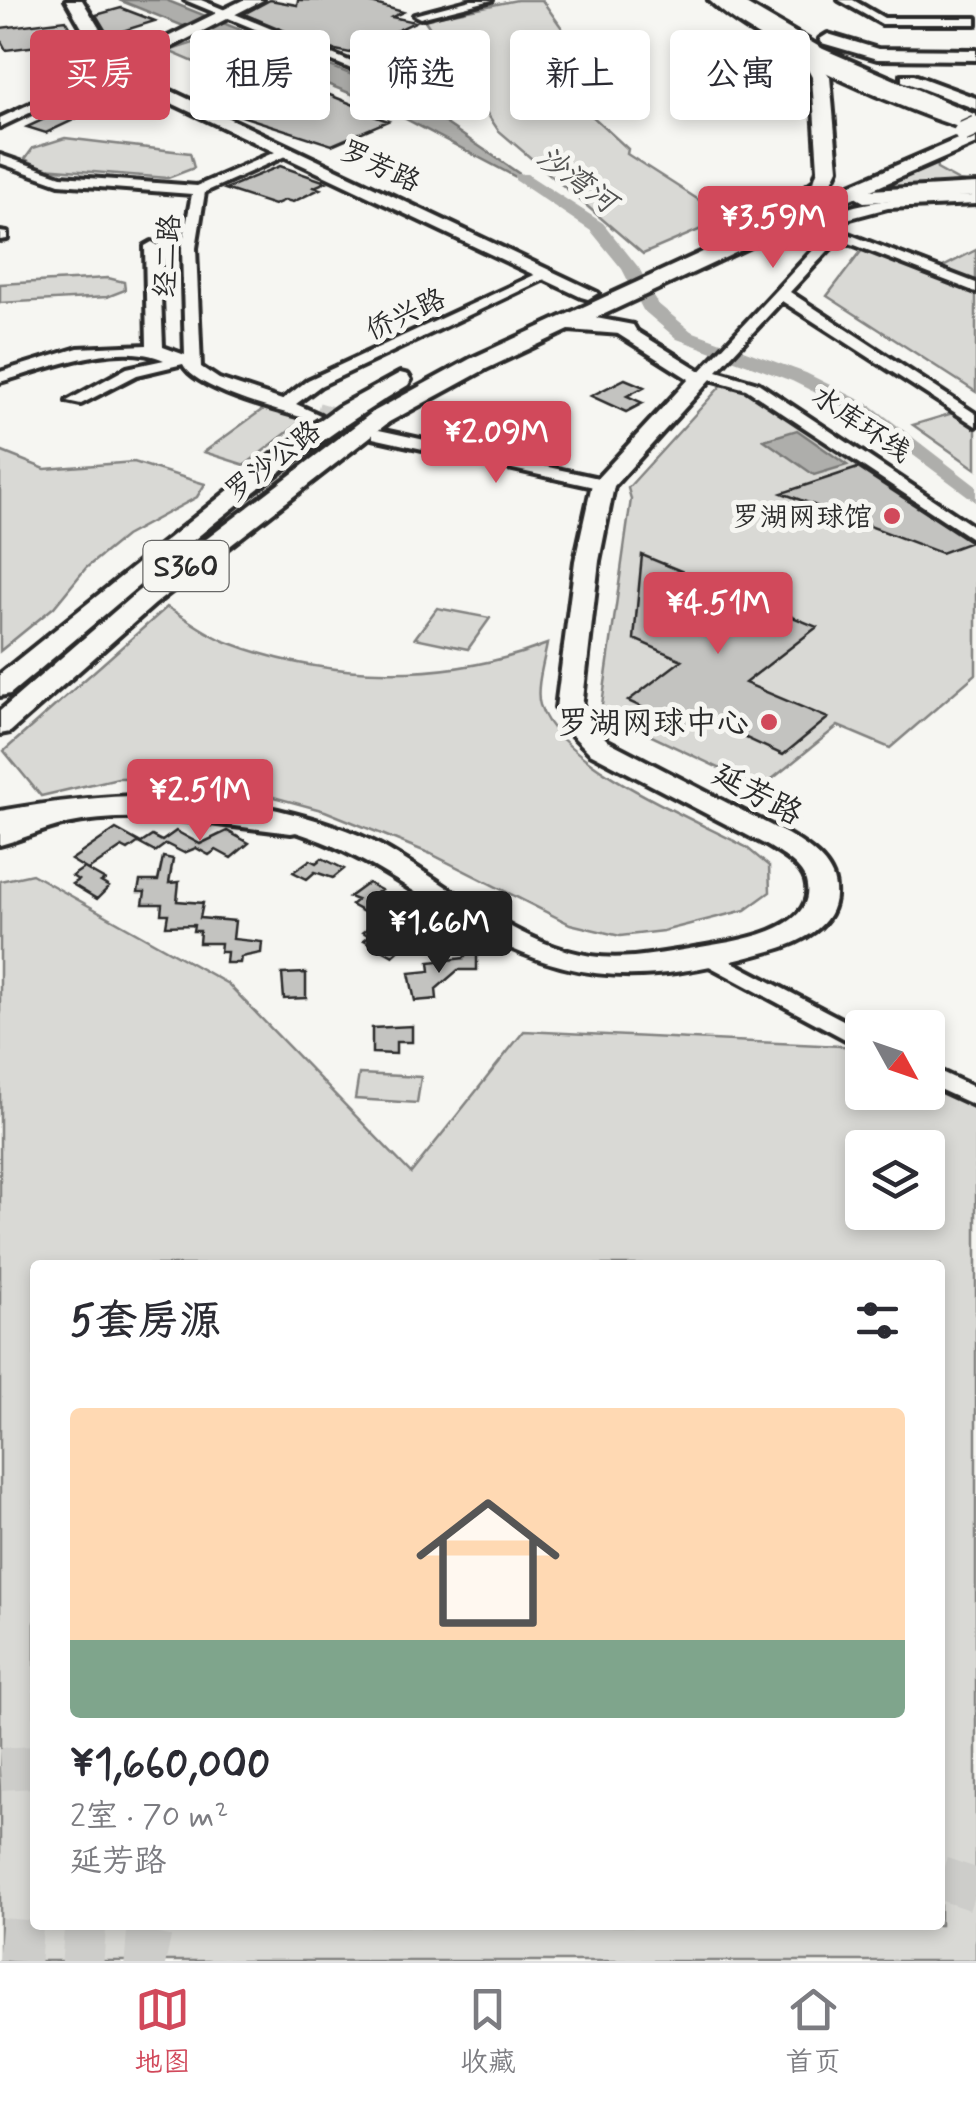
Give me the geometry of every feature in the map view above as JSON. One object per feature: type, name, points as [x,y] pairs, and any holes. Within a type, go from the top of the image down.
[{"type":"highway","points":[[722,2],[972,132]]},
{"type":"highway","points":[[763,5],[837,46],[976,108]]},
{"type":"highway","points":[[837,46],[886,55],[976,56]]},
{"type":"highway","points":[[952,94],[936,87],[932,74],[947,64],[976,56]]},
{"type":"highway","points":[[777,220],[815,190],[828,168],[821,76],[810,60]]},
{"type":"highway","points":[[972,132],[947,156],[944,167],[973,192]]},
{"type":"highway","points":[[777,220],[827,202],[972,132]]},
{"type":"highway","name":"S360","points":[[619,300],[832,192],[972,132]]},
{"type":"highway","name":"S360","points":[[777,220],[876,200],[973,192]]},
{"type":"highway","name":"S360","points":[[593,291],[650,266],[746,234]]},
{"type":"highway","name":"罗沙公路","points":[[0,688],[346,412],[440,360],[593,291]]},
{"type":"highway","points":[[619,300],[612,314],[625,330]]},
{"type":"highway","name":"罗沙公路","points":[[0,726],[146,598],[342,444],[423,392],[619,300]]},
{"type":"highway","points":[[562,326],[595,323],[625,330]]},
{"type":"highway","points":[[0,836],[42,822],[130,810],[291,824]]},
{"type":"main road","points":[[74,0],[90,30]]},
{"type":"main road","points":[[170,41],[255,0]]},
{"type":"main road","points":[[722,2],[768,30]]},
{"type":"main road","points":[[170,39],[185,33]]},
{"type":"main road","points":[[837,46],[952,94],[976,108]]},
{"type":"main road","points":[[810,55],[972,132]]},
{"type":"main road","name":"罗芳路","points":[[170,97],[548,274],[593,291]]},
{"type":"main road","points":[[603,484],[708,373],[625,330]]},
{"type":"main road","name":"延芳路","points":[[0,818],[88,804],[155,800],[218,807],[322,831],[371,852],[516,940],[554,957],[594,967],[625,968],[706,956],[759,944],[806,924],[820,905],[822,887],[812,866],[795,852],[624,762],[578,727],[569,708],[587,560],[603,484]]},
{"type":"street","points":[[191,0],[220,16],[350,67]]},
{"type":"street","points":[[845,0],[882,21],[976,21]]},
{"type":"street","points":[[420,14],[480,4]]},
{"type":"street","points":[[0,124],[30,110]]},
{"type":"street","points":[[200,190],[287,152]]},
{"type":"street","name":"经二路","points":[[0,159],[59,180],[200,190],[189,248],[190,361]]},
{"type":"street","points":[[708,373],[836,234],[838,217],[865,207],[973,192]]},
{"type":"street","points":[[836,234],[976,288]]},
{"type":"street","points":[[152,246],[155,349]]},
{"type":"street","name":"侨兴路","points":[[286,404],[314,384],[548,274]]},
{"type":"street","points":[[782,294],[976,420]]},
{"type":"street","points":[[0,377],[78,353],[155,349],[190,361],[200,375],[213,382],[314,413]]},
{"type":"street","points":[[75,401],[145,366],[190,361]]},
{"type":"street","name":"水库环线","points":[[708,373],[752,386],[976,536]]},
{"type":"street","points":[[382,433],[603,484]]},
{"type":"street","points":[[706,956],[845,1031]]},
{"type":"street","points":[[945,1082],[976,1098]]},
{"type":"shaded area","points":[[119,0],[166,0],[241,30],[193,30]]},
{"type":"shaded area","points":[[517,0],[542,0],[563,30],[510,30],[510,120],[597,120],[628,149],[627,154],[727,218],[643,254],[498,130],[490,118],[490,30],[431,30],[424,19]]},
{"type":"shaded area","points":[[190,44],[190,60],[170,52]]},
{"type":"shaded area","points":[[330,66],[350,74],[350,93],[330,85]]},
{"type":"shaded area","points":[[408,120],[441,120],[552,196]]},
{"type":"shaded area","points":[[65,138],[190,153],[194,168],[168,178],[43,168],[25,159],[33,148]]},
{"type":"shaded area","points":[[936,160],[937,169],[959,181],[976,184],[865,192]]},
{"type":"shaded area","points":[[866,245],[931,273],[976,250],[976,392],[827,296]]},
{"type":"shaded area","points":[[108,278],[124,282],[125,290],[107,297],[0,303],[0,284]]},
{"type":"shaded area","points":[[729,377],[976,530],[976,674],[890,748],[838,726],[761,788],[601,712],[631,499],[628,488]]},
{"type":"shaded area","points":[[270,404],[310,415],[245,465],[204,452]]},
{"type":"shaded area","points":[[956,412],[976,425],[976,469],[913,425]]},
{"type":"shaded area","points":[[797,430],[847,465],[814,475],[764,440]]},
{"type":"shaded area","points":[[0,451],[45,469],[134,462],[205,484],[197,497],[125,536],[86,568],[54,607],[0,651]]},
{"type":"shaded area","points":[[167,607],[227,642],[266,655],[346,670],[428,671],[469,666],[547,644],[539,698],[552,727],[572,748],[629,787],[746,847],[769,866],[770,892],[745,910],[663,931],[620,936],[570,924],[431,854],[325,811],[200,777],[118,778],[41,796],[4,751]]},
{"type":"shaded area","points":[[437,608],[490,618],[468,649],[415,638]]},
{"type":"shaded area","points":[[32,874],[228,984],[411,1173],[524,1031],[845,1046],[845,1110],[945,1110],[945,1088],[976,1103],[976,1961],[0,1961],[0,881]]},
{"type":"shaded area","points":[[359,1074],[421,1077],[417,1103],[355,1099]]},
{"type":"building","points":[[270,0],[297,5],[298,0],[361,0],[403,12],[392,17],[415,22],[398,30],[350,30],[350,53],[330,49],[330,30],[283,30],[244,14]]},
{"type":"building","points":[[121,8],[155,21],[126,30],[105,30],[96,15]]},
{"type":"building","points":[[66,20],[72,30],[30,30],[30,47],[6,50],[0,28]]},
{"type":"building","points":[[330,95],[350,103],[350,120],[388,121],[332,145],[254,120],[330,120]]},
{"type":"building","points":[[42,120],[73,120],[46,133],[27,127]]},
{"type":"building","points":[[280,166],[326,182],[293,202],[285,200],[274,205],[225,189]]},
{"type":"building","points":[[625,379],[644,387],[627,396],[643,403],[626,412],[591,396]]},
{"type":"building","name":"罗湖网球馆","points":[[858,468],[971,542],[941,553],[782,493]]},
{"type":"building","points":[[642,555],[817,627],[745,683],[828,718],[783,755],[718,725],[707,711],[687,728],[628,701],[682,660],[634,639]]},
{"type":"building","points":[[116,829],[139,842],[128,850],[122,847],[88,870],[71,860]]},
{"type":"building","points":[[176,831],[200,844],[227,831],[249,843],[231,858],[216,850],[209,855],[196,848],[184,853],[166,844],[155,852],[140,844],[152,836],[162,841]]},
{"type":"building","points":[[163,857],[173,859],[169,883],[179,882],[177,901],[203,903],[200,918],[235,921],[233,939],[262,942],[261,953],[241,957],[240,963],[226,963],[227,952],[220,952],[221,943],[199,943],[200,931],[193,931],[194,925],[166,926],[168,914],[161,914],[162,904],[143,904],[145,892],[138,892],[140,881],[158,881]]},
{"type":"building","points":[[322,858],[344,869],[333,878],[315,872],[307,879],[293,872],[310,860],[316,863]]},
{"type":"building","points":[[84,868],[105,880],[101,882],[109,887],[97,899],[72,884],[78,880],[72,876]]},
{"type":"building","points":[[368,883],[381,890],[375,894],[385,900],[381,904],[394,910],[381,920],[391,925],[385,930],[397,936],[392,939],[404,946],[393,956],[364,940],[369,936],[363,932],[378,920],[351,905],[357,900],[349,897]]},
{"type":"building","points":[[466,954],[477,954],[477,970],[458,970],[436,989],[437,999],[415,1001],[409,973],[430,971],[429,962],[464,958]]},
{"type":"building","points":[[306,973],[306,998],[284,999],[282,974]]},
{"type":"building","points":[[412,1026],[412,1042],[396,1042],[396,1054],[372,1053],[372,1028]]},
{"type":"waterway","name":"沙湾河","points":[[521,177],[597,227],[630,268],[649,306],[684,335],[799,377],[865,410],[976,496]]},
{"type":"tunnel","points":[[317,411],[384,431]]},
{"type":"tunnel","points":[[0,1769],[30,1767]]},
{"type":"tunnel","points":[[945,1880],[976,1890]]},
{"type":"tunnel","points":[[0,1939],[130,1949],[187,1961]]},
{"type":"place","name":"罗湖网球馆","points":[[892,516]]},
{"type":"place","name":"罗湖网球中心","points":[[769,722]]}]
